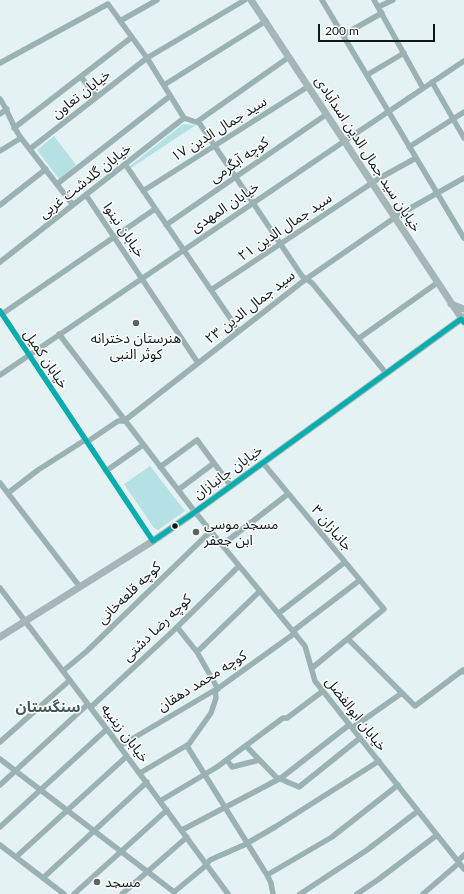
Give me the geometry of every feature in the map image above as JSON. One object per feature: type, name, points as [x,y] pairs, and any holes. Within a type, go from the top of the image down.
[{"type":"main road","name":"خیابان سید جمال الدین اسدآبادی","points":[[251,0],[451,304],[463,319]]},
{"type":"main road","points":[[451,304],[464,308]]},
{"type":"main road","points":[[443,332],[453,317],[451,304]]},
{"type":"main road","name":"خیابان جانبازان","points":[[0,637],[152,541],[195,512],[463,319]]},
{"type":"street","points":[[120,21],[157,0]]},
{"type":"street","name":"خیابان تعاون","points":[[30,149],[147,58],[246,0]]},
{"type":"street","points":[[322,0],[464,238]]},
{"type":"street","points":[[374,0],[423,88]]},
{"type":"street","points":[[378,7],[393,0]]},
{"type":"street","points":[[0,63],[108,4],[147,58],[184,118],[196,122],[289,57]]},
{"type":"street","points":[[343,35],[382,13]]},
{"type":"street","points":[[164,85],[266,21]]},
{"type":"street","points":[[14,128],[132,37]]},
{"type":"street","points":[[367,76],[404,53]]},
{"type":"street","name":"خیابان المهدی","points":[[0,375],[464,61]]},
{"type":"street","points":[[81,76],[97,97]]},
{"type":"street","points":[[432,82],[464,138]]},
{"type":"street","name":"سید جمال الدین ۱۷","points":[[143,191],[308,86]]},
{"type":"street","points":[[57,184],[170,96]]},
{"type":"street","points":[[0,99],[7,109],[14,128],[73,205]]},
{"type":"street","points":[[0,114],[7,109]]},
{"type":"street","points":[[410,146],[464,112]]},
{"type":"street","name":"کوچه آبگرمی","points":[[166,225],[327,114]]},
{"type":"street","name":"خیابان گلدشت غربی","points":[[0,262],[184,118]]},
{"type":"street","points":[[198,121],[254,202],[302,276],[312,282],[386,373]]},
{"type":"street","points":[[0,151],[21,138]]},
{"type":"street","name":"سید جمال الدین ۲۱","points":[[211,290],[372,182],[416,158]]},
{"type":"street","points":[[125,164],[239,332]]},
{"type":"street","points":[[0,205],[46,169]]},
{"type":"street","name":"سید جمال الدین ۲۳","points":[[8,493],[38,470],[118,421],[124,421],[306,278],[395,217],[464,178]]},
{"type":"street","name":"خیابان نینوا","points":[[86,195],[198,364]]},
{"type":"street","points":[[1,312],[155,209]]},
{"type":"street","points":[[358,339],[438,283]]},
{"type":"street","name":"خیابان کمیل","points":[[1,312],[152,541]]},
{"type":"street","name":"خیابان ابوالفضل","points":[[59,334],[195,512],[305,646],[315,681],[464,869]]},
{"type":"street","points":[[160,467],[197,440],[231,486]]},
{"type":"street","points":[[106,471],[143,445]]},
{"type":"street","points":[[178,490],[214,463]]},
{"type":"street","name":"جانبازان ۳","points":[[263,463],[384,609],[348,638]]},
{"type":"street","points":[[0,483],[80,587]]},
{"type":"street","points":[[222,545],[288,494]]},
{"type":"street","name":"کوچه قلعه‌خانی","points":[[63,671],[87,651],[211,531]]},
{"type":"street","points":[[279,613],[345,562]]},
{"type":"street","name":"کوچه رضا دشتی","points":[[0,785],[178,627],[239,566]]},
{"type":"street","name":"کوچه محمد دهقان","points":[[120,746],[217,690],[360,580]]},
{"type":"street","name":"خیابان زینبیه","points":[[0,588],[120,746],[228,894]]},
{"type":"street","points":[[197,652],[260,591]]},
{"type":"street","points":[[140,773],[187,746],[212,713],[216,698],[217,690],[197,652],[178,627]]},
{"type":"street","points":[[312,668],[348,638],[415,706],[463,670],[464,672]]},
{"type":"street","points":[[0,742],[70,680]]},
{"type":"street","points":[[160,801],[205,775],[283,718],[287,718],[323,691]]},
{"type":"street","points":[[182,830],[279,779],[351,726],[402,693]]},
{"type":"street","points":[[0,827],[107,729]]},
{"type":"street","points":[[246,746],[276,777],[299,787],[360,738]]},
{"type":"street","points":[[187,746],[267,875],[271,883],[273,894]]},
{"type":"street","points":[[16,857],[127,756]]},
{"type":"street","points":[[0,759],[174,892],[203,868],[210,860],[275,827],[379,761]]},
{"type":"street","points":[[227,760],[232,767],[259,760]]},
{"type":"street","points":[[43,878],[146,782]]},
{"type":"street","points":[[267,875],[332,836],[398,785]]},
{"type":"street","points":[[74,894],[167,810]]},
{"type":"street","points":[[300,894],[367,850],[418,810]]},
{"type":"street","points":[[357,894],[380,879],[437,835]]},
{"type":"street","points":[[122,894],[186,837]]},
{"type":"street","points":[[0,845],[64,894]]},
{"type":"street","points":[[423,894],[464,855]]},
{"type":"shaded area","points":[[183,124],[196,125],[131,168],[130,166]]},
{"type":"shaded area","points":[[54,136],[76,165],[59,179],[37,150]]},
{"type":"shaded area","points":[[150,466],[185,511],[158,530],[154,528],[124,484]]},
{"type":"transit line","points":[[0,311],[153,541],[461,319],[464,322]]},
{"type":"place","name":"هنرستان دخترانه کوثر النبی","points":[[136,323]]},
{"type":"place","name":"مسجد موسی ابن جعفر","points":[[196,532]]},
{"type":"place","name":"مسجد","points":[[97,882]]},
{"type":"district","name":"سنگستان","points":[[48,707]]}]
